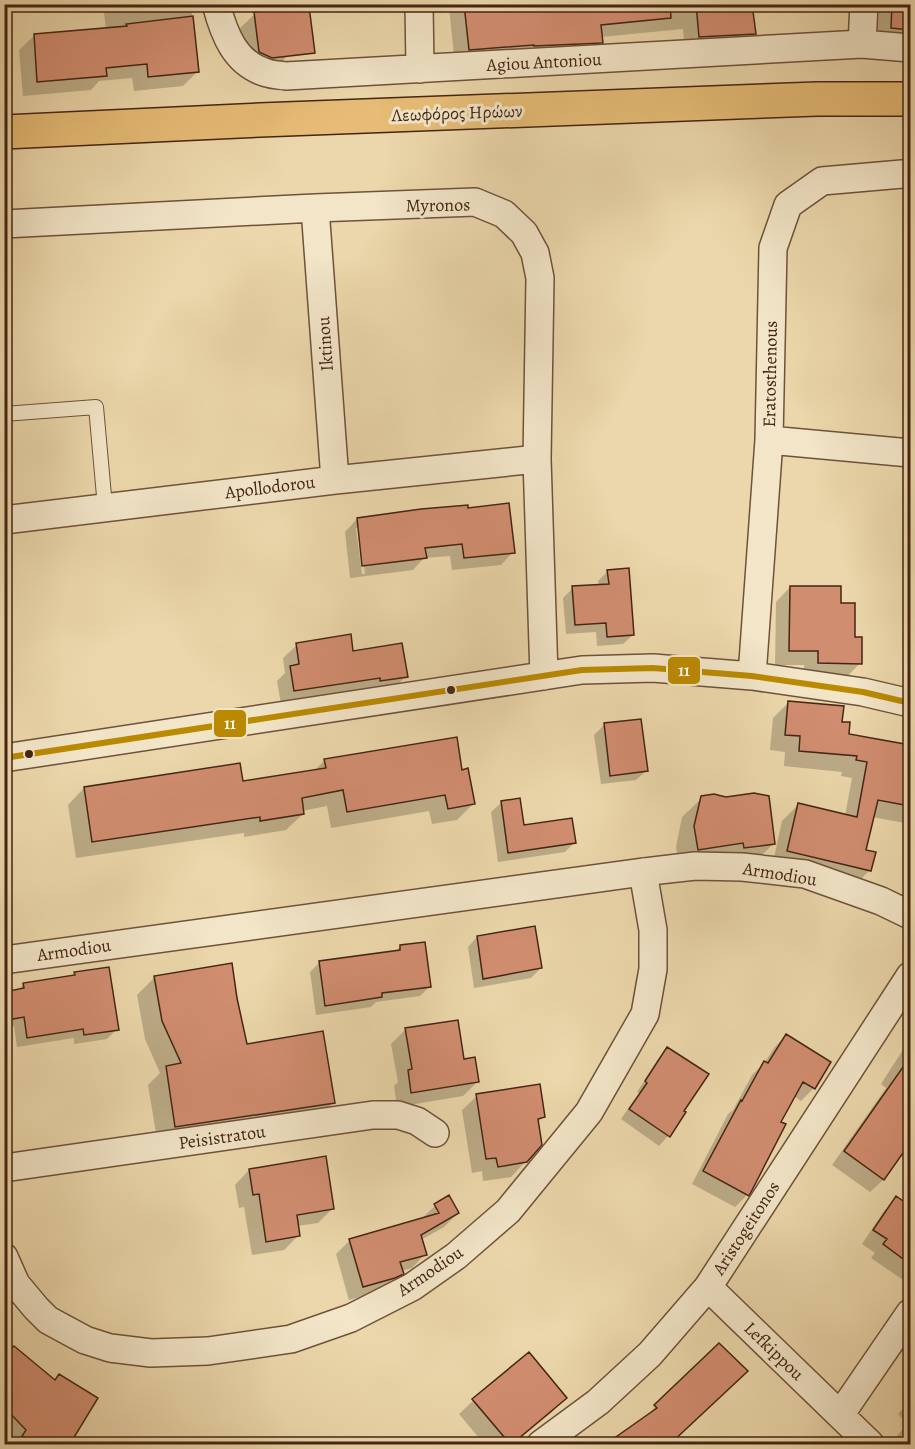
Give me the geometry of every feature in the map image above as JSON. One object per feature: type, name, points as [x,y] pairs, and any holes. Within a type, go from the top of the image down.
[{"type":"main road","name":"Λεωφόρος Ηρώων","points":[[4,132],[817,99],[910,99]]},
{"type":"street","name":"Agiou Antoniou","points":[[216,4],[231,46],[245,63],[266,73],[286,76],[862,44],[910,48]]},
{"type":"street","points":[[419,4],[420,69]]},
{"type":"street","points":[[862,44],[864,4]]},
{"type":"street","name":"Eratosthenous","points":[[752,676],[769,440],[773,248],[788,205],[822,181],[910,175]]},
{"type":"street","name":"Myronos","points":[[4,224],[475,202],[504,214],[524,233],[535,253],[540,278],[537,459],[544,676]]},
{"type":"street","name":"Iktinou","points":[[315,208],[335,480]]},
{"type":"street","points":[[769,440],[910,453]]},
{"type":"street","name":"Apollodorou","points":[[4,520],[335,480],[537,459]]},
{"type":"street","points":[[4,758],[582,670],[653,668],[752,676],[863,692],[910,703]]},
{"type":"street","name":"Armodiou","points":[[4,960],[695,866],[742,867],[805,874],[881,901],[910,915]]},
{"type":"street","name":"Armodiou","points":[[4,1257],[16,1284],[48,1320],[85,1340],[110,1348],[151,1353],[208,1351],[291,1340],[351,1318],[412,1287],[456,1256],[508,1211],[589,1112],[645,1014],[653,969],[653,930],[643,872]]},
{"type":"street","name":"Aristogeitonos","points":[[541,1444],[598,1402],[641,1362],[708,1287],[910,976]]},
{"type":"street","name":"Peisistratou","points":[[4,1168],[373,1115],[398,1115],[417,1121],[435,1132]]},
{"type":"street","name":"Lefkippou","points":[[708,1287],[870,1444]]},
{"type":"street","points":[[840,1415],[910,1313]]},
{"type":"lane","points":[[4,414],[96,407],[105,507]]},
{"type":"building","points":[[464,4],[670,4],[671,18],[601,25],[603,43],[469,50]]},
{"type":"building","points":[[696,4],[752,4],[756,34],[699,37]]},
{"type":"building","points":[[892,4],[910,4],[910,30],[891,28]]},
{"type":"building","points":[[309,6],[315,53],[272,58],[259,52],[254,12]]},
{"type":"building","points":[[193,16],[199,72],[148,77],[147,64],[106,68],[107,76],[37,82],[34,34],[127,26],[126,24]]},
{"type":"building","points":[[509,503],[515,553],[464,558],[462,544],[425,548],[427,558],[362,566],[357,518],[421,509],[468,505],[468,508]]},
{"type":"building","points":[[629,568],[634,635],[607,637],[606,623],[575,625],[572,586],[609,584],[607,570]]},
{"type":"building","points":[[790,586],[841,586],[841,603],[855,603],[855,637],[862,637],[862,664],[818,663],[818,651],[789,651]]},
{"type":"building","points":[[351,634],[353,651],[402,643],[408,677],[380,681],[380,678],[294,691],[290,666],[299,664],[296,643]]},
{"type":"building","points":[[788,701],[844,706],[842,722],[850,722],[849,734],[910,745],[910,806],[878,800],[866,850],[876,852],[871,871],[787,851],[798,803],[857,817],[867,762],[856,760],[857,756],[799,751],[800,736],[785,735]]},
{"type":"building","points":[[641,719],[648,771],[610,776],[604,723]]},
{"type":"building","points":[[457,737],[462,770],[468,768],[475,804],[448,809],[445,795],[347,812],[343,790],[302,798],[304,814],[260,821],[260,817],[92,842],[84,787],[240,763],[243,781],[326,768],[324,759]]},
{"type":"building","points":[[754,793],[769,796],[775,844],[744,848],[743,843],[698,850],[694,826],[701,796],[714,794],[726,797]]},
{"type":"building","points":[[520,798],[524,825],[572,818],[576,843],[508,853],[501,801]]},
{"type":"building","points":[[535,926],[542,968],[483,979],[477,936]]},
{"type":"building","points":[[425,942],[431,987],[382,993],[382,997],[325,1006],[319,961],[400,950],[400,945]]},
{"type":"building","points":[[232,963],[247,1044],[323,1031],[335,1103],[175,1127],[166,1066],[181,1063],[162,1021],[154,976]]},
{"type":"building","points":[[109,967],[119,1030],[84,1035],[83,1029],[27,1038],[24,1017],[7,1020],[5,1000],[10,999],[9,991],[24,988],[23,983]]},
{"type":"building","points":[[458,1020],[464,1059],[475,1057],[479,1082],[411,1093],[408,1070],[412,1069],[405,1028]]},
{"type":"building","points":[[786,1034],[831,1062],[815,1089],[803,1082],[781,1122],[786,1124],[749,1196],[703,1171],[764,1061],[768,1063]]},
{"type":"building","points":[[667,1047],[709,1074],[670,1137],[629,1109]]},
{"type":"building","points":[[910,1057],[910,1143],[884,1180],[844,1151]]},
{"type":"building","points":[[540,1084],[545,1117],[538,1119],[542,1145],[527,1162],[498,1167],[496,1158],[486,1159],[476,1094]]},
{"type":"building","points":[[326,1156],[334,1209],[297,1215],[300,1236],[266,1242],[259,1194],[253,1195],[249,1169]]},
{"type":"building","points":[[449,1195],[459,1213],[421,1235],[427,1255],[400,1262],[404,1274],[363,1287],[349,1239],[439,1213],[434,1204]]},
{"type":"building","points":[[896,1196],[910,1206],[910,1264],[883,1244],[887,1239],[873,1230]]},
{"type":"building","points":[[719,1343],[748,1371],[670,1444],[606,1444],[657,1408],[654,1405]]},
{"type":"building","points":[[14,1346],[55,1380],[59,1374],[98,1398],[70,1444],[36,1444],[22,1436],[26,1430],[4,1407],[4,1354]]},
{"type":"building","points":[[529,1352],[567,1398],[510,1444],[472,1399]]},
{"type":"transit line","name":"11","points":[[4,758],[582,670],[653,668],[752,676],[863,692],[910,703]]}]
